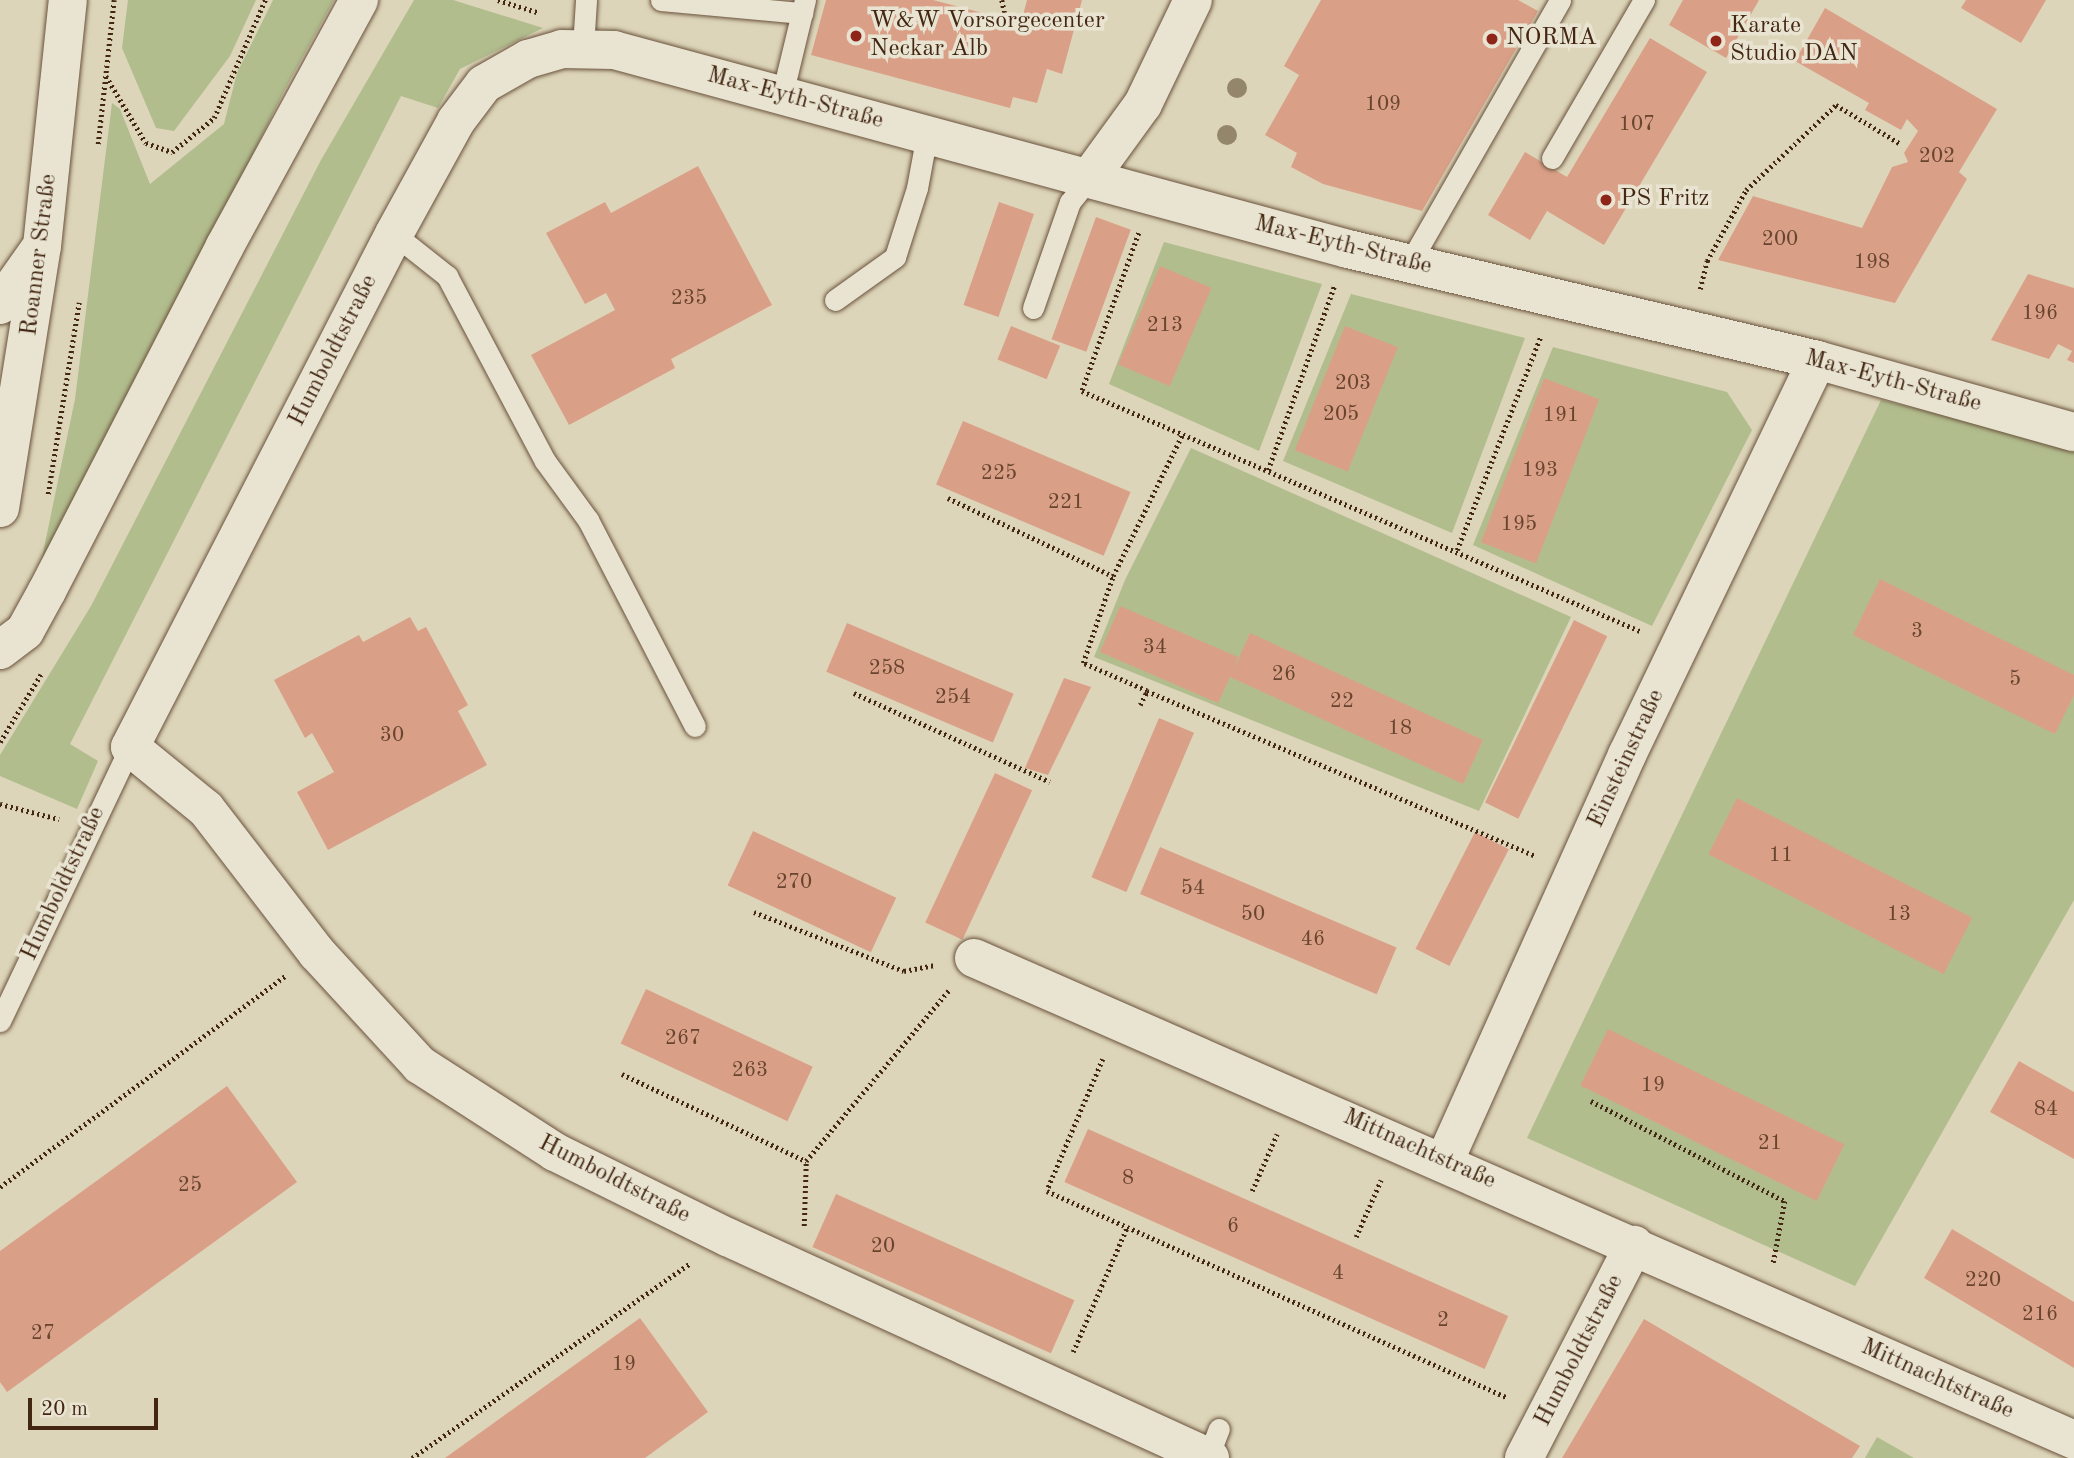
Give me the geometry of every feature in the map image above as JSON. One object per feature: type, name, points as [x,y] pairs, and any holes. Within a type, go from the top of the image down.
[{"type":"street","name":"Roanner Straße","points":[[0,508],[42,246],[68,0]]},
{"type":"street","points":[[0,650],[25,631],[225,246],[359,0]]},
{"type":"street","points":[[1090,177],[1143,104],[1193,0]]},
{"type":"street","name":"Max-Eyth-Straße","points":[[598,49],[1090,177],[1348,249],[1817,360],[2074,432]]},
{"type":"street","name":"Humboldtstraße","points":[[598,49],[528,59],[484,84],[456,121],[394,234],[130,747],[206,809],[317,953],[419,1065],[555,1152],[727,1237],[1057,1387],[1212,1448]]},
{"type":"street","points":[[0,305],[42,246]]},
{"type":"street","name":"Einsteinstraße","points":[[1445,1160],[1678,648],[1817,360]]},
{"type":"street","name":"Mittnachtstraße","points":[[974,958],[1445,1160],[2074,1440]]},
{"type":"street","name":"Humboldtstraße","points":[[1524,1458],[1634,1245]]},
{"type":"lane","points":[[586,0],[598,49]]},
{"type":"lane","points":[[662,0],[803,6],[782,96]]},
{"type":"lane","points":[[1409,264],[1560,0]]},
{"type":"lane","points":[[1552,158],[1644,0]]},
{"type":"lane","points":[[835,300],[895,257],[917,188],[927,134]]},
{"type":"lane","points":[[1033,308],[1069,202],[1090,177]]},
{"type":"lane","points":[[394,234],[447,276],[545,461],[588,520],[695,726]]},
{"type":"lane","name":"Humboldtstraße","points":[[0,1021],[130,747]]},
{"type":"path","points":[[96,157],[114,0]]},
{"type":"path","points":[[106,76],[114,83],[146,143],[172,152],[214,118],[265,0]]},
{"type":"path","points":[[1002,0],[1006,19]]},
{"type":"path","points":[[1689,329],[1707,261],[1746,190],[1836,105],[1899,143]]},
{"type":"path","points":[[1153,195],[1082,391],[1457,550],[1678,648]]},
{"type":"path","points":[[1268,470],[1348,249]]},
{"type":"path","points":[[1457,550],[1556,297]]},
{"type":"path","points":[[1182,435],[1113,576],[1083,663],[1574,872]]},
{"type":"path","points":[[948,498],[1113,576]]},
{"type":"path","points":[[1140,705],[1147,691]]},
{"type":"path","points":[[854,693],[1050,782]]},
{"type":"path","points":[[0,804],[90,827]]},
{"type":"path","points":[[754,912],[904,971],[974,958]]},
{"type":"path","points":[[0,1187],[317,953]]},
{"type":"path","points":[[802,1271],[806,1161],[905,1048],[974,958]]},
{"type":"path","points":[[1119,1021],[1047,1191],[1547,1416]]},
{"type":"path","points":[[622,1074],[806,1161]]},
{"type":"path","points":[[1252,1191],[1294,1095]]},
{"type":"path","points":[[1591,1101],[1785,1201],[1765,1304]]},
{"type":"path","points":[[1356,1237],[1398,1140]]},
{"type":"path","points":[[1057,1387],[1127,1227]]},
{"type":"path","points":[[412,1458],[727,1237]]},
{"type":"green space","points":[[128,0],[256,0],[230,56],[174,131],[156,128],[122,48]]},
{"type":"green space","points":[[273,0],[334,0],[283,93],[45,575],[39,572],[75,399],[112,103],[120,109],[150,184],[224,124],[237,73]]},
{"type":"green space","points":[[414,0],[453,0],[543,28],[460,69],[438,108],[401,96],[70,744],[98,761],[77,809],[0,776],[0,755],[91,606],[321,160]]},
{"type":"green space","points":[[1164,242],[1322,284],[1259,451],[1109,384]]},
{"type":"green space","points":[[1351,294],[1525,338],[1452,533],[1283,461]]},
{"type":"green space","points":[[1553,347],[1727,392],[1752,430],[1652,626],[1473,545]]},
{"type":"green space","points":[[1881,400],[2074,446],[2074,900],[1855,1286],[1527,1138]]},
{"type":"green space","points":[[1191,448],[1571,617],[1479,811],[1094,657],[1125,580]]},
{"type":"green space","points":[[1877,1437],[1914,1458],[1865,1458]]},
{"type":"building","points":[[826,0],[933,0],[1021,23],[1027,0],[1082,0],[1062,74],[1047,69],[1037,103],[1013,97],[1010,108],[811,55]]},
{"type":"building","points":[[1321,0],[1518,0],[1538,11],[1422,211],[1323,184],[1291,167],[1297,153],[1265,135],[1299,75],[1284,66]]},
{"type":"building","name":"Karate Studio DAN","points":[[1683,0],[1759,0],[1726,58],[1669,25]]},
{"type":"building","points":[[1966,0],[2046,0],[2021,43],[1961,8]]},
{"type":"building","points":[[1825,8],[1997,109],[1959,172],[1967,179],[1895,303],[1718,260],[1753,196],[1862,228],[1892,167],[1908,162],[1904,153],[1918,131],[1907,119],[1901,130],[1865,110],[1869,103],[1795,61]]},
{"type":"building","points":[[1650,38],[1707,72],[1604,245],[1547,211],[1530,240],[1488,215],[1525,152],[1567,177]]},
{"type":"building","points":[[698,166],[772,305],[671,359],[675,368],[569,425],[531,355],[615,310],[606,293],[585,304],[546,233],[605,202],[611,213]]},
{"type":"building","points":[[999,202],[1034,214],[998,317],[964,305]]},
{"type":"building","points":[[1096,217],[1131,230],[1086,352],[1052,339]]},
{"type":"building","points":[[1160,266],[1212,288],[1170,386],[1118,364]]},
{"type":"building","points":[[2028,274],[2074,288],[2074,363],[2067,360],[2072,351],[2058,344],[2049,359],[1991,340]]},
{"type":"building","points":[[1011,326],[1060,346],[1047,379],[998,359]]},
{"type":"building","points":[[1345,326],[1398,347],[1348,472],[1295,450]]},
{"type":"building","points":[[1544,378],[1599,399],[1536,563],[1481,542]]},
{"type":"building","points":[[963,421],[1131,492],[1104,556],[936,485]]},
{"type":"building","points":[[1880,579],[2074,675],[2074,695],[2055,734],[1853,635]]},
{"type":"building","points":[[1120,606],[1238,657],[1234,669],[1250,633],[1483,740],[1463,784],[1230,677],[1218,703],[1100,652]]},
{"type":"building","points":[[410,617],[418,631],[426,627],[468,705],[458,711],[487,765],[328,850],[297,792],[334,772],[312,733],[305,738],[274,680],[359,635],[363,642]]},
{"type":"building","points":[[1574,620],[1607,636],[1518,819],[1485,802]]},
{"type":"building","points":[[847,623],[1014,694],[993,743],[826,672]]},
{"type":"building","points":[[1064,678],[1091,687],[1048,775],[1025,768]]},
{"type":"building","points":[[1159,718],[1194,733],[1126,892],[1091,877]]},
{"type":"building","points":[[995,773],[1032,790],[962,940],[925,923]]},
{"type":"building","points":[[1737,798],[1972,918],[1944,974],[1708,854]]},
{"type":"building","points":[[753,831],[896,898],[871,952],[728,885]]},
{"type":"building","points":[[1475,832],[1509,849],[1449,966],[1416,949]]},
{"type":"building","points":[[1160,847],[1397,947],[1377,994],[1140,894]]},
{"type":"building","points":[[646,989],[813,1067],[787,1121],[621,1043]]},
{"type":"building","points":[[1608,1029],[1844,1144],[1817,1201],[1580,1086]]},
{"type":"building","points":[[2019,1061],[2074,1092],[2074,1159],[1990,1112]]},
{"type":"building","points":[[227,1086],[297,1182],[7,1392],[0,1382],[0,1251]]},
{"type":"building","points":[[1088,1129],[1508,1316],[1485,1369],[1064,1182]]},
{"type":"building","points":[[836,1194],[1074,1300],[1051,1353],[812,1247]]},
{"type":"building","points":[[1952,1229],[2074,1302],[2074,1368],[1924,1278]]},
{"type":"building","points":[[640,1318],[708,1412],[645,1458],[445,1458]]},
{"type":"building","points":[[1644,1319],[1860,1446],[1852,1458],[1562,1458]]},
{"type":"place","name":"W&W Vorsorgecenter Neckar Alb","points":[[856,36]]},
{"type":"place","name":"NORMA","points":[[1492,39]]},
{"type":"place","name":"Karate Studio DAN","points":[[1716,41]]},
{"type":"place","name":"PS Fritz","points":[[1606,200]]}]
